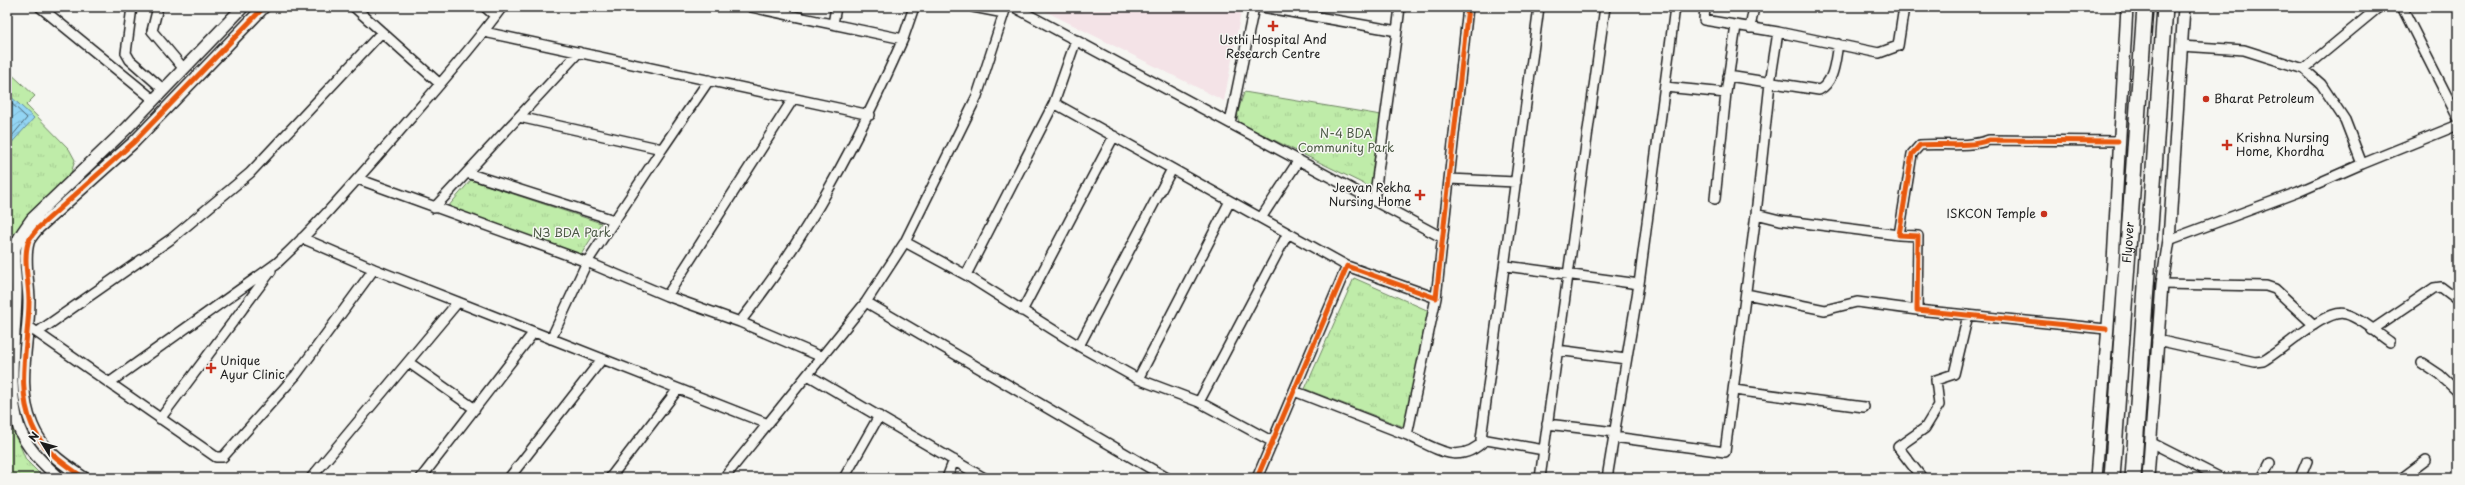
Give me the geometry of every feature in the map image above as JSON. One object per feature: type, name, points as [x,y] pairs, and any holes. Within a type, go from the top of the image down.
[{"type":"highway","name":"Flyover","points":[[2112,478],[2145,7]]},
{"type":"highway","name":"Flyover","points":[[2133,478],[2165,7]]},
{"type":"street","points":[[40,7],[154,100]]},
{"type":"street","points":[[132,7],[126,53],[130,60],[164,90]]},
{"type":"street","points":[[158,7],[152,31],[184,69]]},
{"type":"street","points":[[59,478],[36,457],[26,444],[19,428],[14,405],[12,388],[15,249],[20,236],[32,219],[164,90],[243,7]]},
{"type":"street","points":[[84,478],[52,455],[39,440],[31,424],[26,404],[23,376],[33,330],[28,242],[38,228],[97,178],[134,142],[264,7]]},
{"type":"street","points":[[354,7],[440,84]]},
{"type":"street","points":[[485,7],[495,16]]},
{"type":"street","points":[[160,419],[277,263],[358,179],[484,32],[502,7]]},
{"type":"street","points":[[751,7],[903,39]]},
{"type":"street","points":[[832,24],[836,7]]},
{"type":"street","points":[[740,322],[768,287],[806,226],[870,115],[903,39],[914,7]]},
{"type":"street","points":[[724,478],[866,302],[905,242],[977,96],[1005,10],[973,7]]},
{"type":"street","points":[[1014,7],[1442,238]]},
{"type":"street","points":[[1230,123],[1254,7]]},
{"type":"street","points":[[1262,7],[1397,31]]},
{"type":"street","points":[[1374,200],[1400,7]]},
{"type":"street","points":[[1407,436],[1436,298],[1468,7]]},
{"type":"street","points":[[1539,7],[1506,266],[1481,439],[1544,450]]},
{"type":"street","points":[[1540,478],[1605,7]]},
{"type":"street","points":[[1607,478],[1639,284],[1675,7]]},
{"type":"street","points":[[1705,7],[1704,20],[1778,32],[1879,52],[1898,46],[1904,7]]},
{"type":"street","points":[[1750,28],[1754,7]]},
{"type":"street","points":[[2096,478],[2106,329],[2113,262],[2118,141],[2127,7]]},
{"type":"street","points":[[2148,478],[2157,340],[2162,284],[2169,240],[2184,7]]},
{"type":"street","points":[[2304,69],[2379,7]]},
{"type":"street","points":[[2402,7],[2458,118]]},
{"type":"street","points":[[1715,199],[1728,76],[1736,26]]},
{"type":"street","points":[[33,330],[171,239],[250,173],[382,32]]},
{"type":"street","points":[[484,32],[870,115]]},
{"type":"street","points":[[1547,424],[1725,452],[1756,214],[1770,83],[1778,32]]},
{"type":"street","points":[[966,275],[1054,103],[1076,40]]},
{"type":"street","points":[[1728,76],[1814,91],[1824,88],[1831,76],[1838,44]]},
{"type":"street","points":[[2181,46],[2244,50],[2304,69],[2321,84],[2345,120],[2362,164]]},
{"type":"street","points":[[434,208],[579,52]]},
{"type":"street","points":[[551,339],[587,262],[709,80]]},
{"type":"street","points":[[1665,87],[1726,93]]},
{"type":"street","points":[[667,296],[793,99]]},
{"type":"street","points":[[1054,103],[1347,266],[1436,298]]},
{"type":"street","points":[[519,117],[662,149]]},
{"type":"street","points":[[2169,240],[2298,192],[2458,125]]},
{"type":"street","points":[[1022,311],[1114,136]]},
{"type":"street","points":[[1899,235],[1912,154],[1920,145],[1950,146],[1975,144],[1989,140],[2118,141]]},
{"type":"street","points":[[1261,218],[1299,160]]},
{"type":"street","points":[[1079,346],[1172,168]]},
{"type":"street","points":[[467,172],[614,220]]},
{"type":"street","points":[[358,179],[434,208],[587,262],[667,296],[740,322],[822,357]]},
{"type":"street","points":[[1449,179],[1516,182]]},
{"type":"street","points":[[1138,379],[1230,201]]},
{"type":"street","points":[[1756,214],[1780,220],[1918,236],[1917,310]]},
{"type":"street","points":[[1199,402],[1288,233]]},
{"type":"street","points":[[302,238],[374,269],[768,424]]},
{"type":"street","points":[[905,242],[966,275],[1079,346],[1138,379],[1199,402],[1273,442]]},
{"type":"street","points":[[109,383],[277,263]]},
{"type":"street","points":[[1257,478],[1347,266]]},
{"type":"street","points":[[1506,266],[1639,284]]},
{"type":"street","points":[[33,330],[216,457],[223,457],[296,375],[374,269]]},
{"type":"street","points":[[2162,284],[2266,286],[2275,289],[2282,294],[2314,325]]},
{"type":"street","points":[[2372,330],[2434,288],[2441,287],[2458,300]]},
{"type":"street","points":[[1746,294],[1825,310],[1857,302],[1917,310],[2106,329]]},
{"type":"street","points":[[310,478],[458,302]]},
{"type":"street","points":[[866,302],[1167,478]]},
{"type":"street","points":[[2157,340],[2255,362],[2263,361],[2314,325],[2338,312],[2347,314],[2390,342]]},
{"type":"street","points":[[1922,478],[1898,447],[1925,428],[1939,405],[1936,380],[1954,374],[1968,315]]},
{"type":"street","points":[[421,478],[534,332]]},
{"type":"street","points":[[1557,350],[1626,359]]},
{"type":"street","points":[[509,478],[602,359]]},
{"type":"street","points":[[408,362],[475,409]]},
{"type":"street","points":[[2422,363],[2440,375],[2458,392]]},
{"type":"street","points":[[808,375],[984,478]]},
{"type":"street","points":[[610,478],[678,389]]},
{"type":"street","points":[[1734,390],[1864,407]]},
{"type":"street","points":[[1294,391],[1454,456],[1474,451],[1485,440]]},
{"type":"street","points":[[844,478],[879,416]]},
{"type":"street","points":[[2150,442],[2221,478]]},
{"type":"street","points":[[947,478],[954,460]]},
{"type":"street","points":[[2402,478],[2426,460]]},
{"type":"street","points":[[2300,478],[2307,461]]},
{"type":"street","points":[[2262,478],[2270,464]]},
{"type":"shaded area","points":[[1037,7],[1242,7],[1224,101]]},
{"type":"green space","points":[[7,70],[35,96],[26,105],[69,149],[75,160],[69,180],[9,262],[7,312]]},
{"type":"green space","name":"N-4 BDA Community Park","points":[[1244,92],[1381,115],[1372,188],[1239,123],[1237,115]]},
{"type":"green space","name":"N3 BDA Park","points":[[471,180],[601,223],[580,256],[447,208]]},
{"type":"green space","points":[[1354,278],[1429,311],[1404,427],[1305,389]]},
{"type":"green space","points":[[7,390],[17,438],[26,460],[44,478],[7,478]]},
{"type":"water","points":[[7,93],[34,118],[7,148]]},
{"type":"cycle path","points":[[84,478],[61,461],[41,442],[32,425],[27,410],[24,395],[24,364],[29,301],[26,264],[29,241],[38,228],[134,142],[264,7]]},
{"type":"cycle path","points":[[1257,478],[1347,266],[1436,298],[1468,7]]},
{"type":"cycle path","points":[[2106,329],[1917,310],[1918,236],[1899,235],[1912,154],[1920,145],[1964,145],[1989,140],[2118,141]]},
{"type":"place","name":"Usthi Hospital And Research Centre","points":[[1273,26]]},
{"type":"place","name":"Bharat Petroleum","points":[[2206,99]]},
{"type":"place","name":"Krishna Nursing Home, Khordha","points":[[2227,145]]},
{"type":"place","name":"Jeevan Rekha Nursing Home","points":[[1420,195]]},
{"type":"place","name":"ISKCON Temple","points":[[2044,214]]},
{"type":"place","name":"Unique Ayur Clinic","points":[[211,368]]}]
